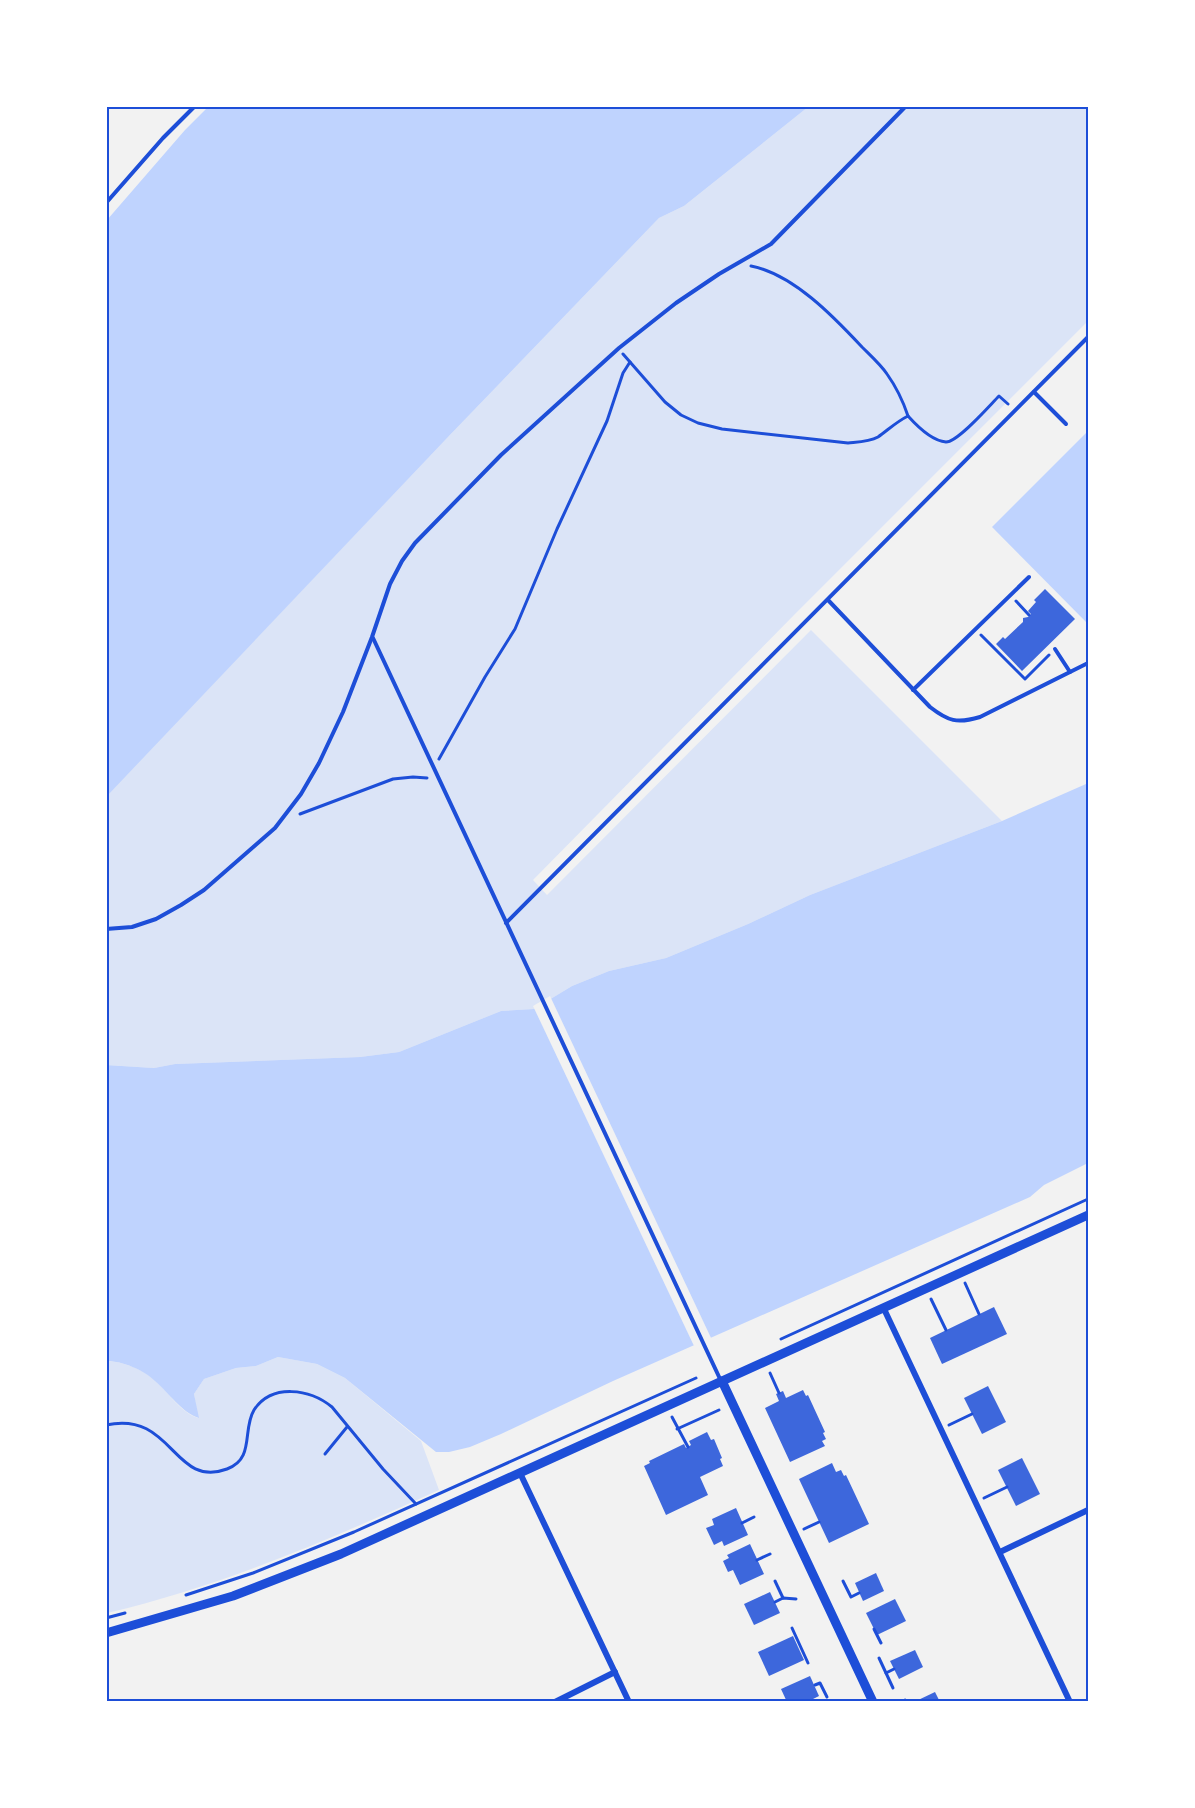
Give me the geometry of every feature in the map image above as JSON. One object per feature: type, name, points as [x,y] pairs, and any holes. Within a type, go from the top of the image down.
[{"type":"street","points":[[106,1633],[199,1607],[279,1579],[367,1542],[1089,1215]]},
{"type":"street","points":[[884,1309],[1070,1701]]},
{"type":"street","points":[[722,1381],[873,1701]]},
{"type":"street","points":[[520,1473],[629,1701]]},
{"type":"street","points":[[1000,1552],[1089,1510]]},
{"type":"street","points":[[555,1701],[615,1672]]},
{"type":"lane","points":[[106,202],[195,106]]},
{"type":"lane","points":[[106,929],[132,927],[156,919],[181,905],[204,890],[275,828],[319,763],[343,712],[390,584],[415,543],[501,454],[619,348],[676,303],[771,244],[906,106]]},
{"type":"lane","points":[[506,923],[1089,337]]},
{"type":"lane","points":[[1034,392],[1066,424]]},
{"type":"lane","points":[[913,690],[1029,577]]},
{"type":"lane","points":[[828,600],[913,690],[943,717],[966,721],[980,717],[1089,663]]},
{"type":"lane","points":[[372,637],[722,1381]]},
{"type":"lane","points":[[1055,649],[1070,672]]},
{"type":"path","points":[[736,265],[754,267],[776,275],[802,291],[840,324],[886,372],[901,396],[908,416],[934,438],[946,442],[951,441],[999,396],[1015,411]]},
{"type":"path","points":[[619,348],[654,392],[681,415],[698,423],[734,430],[848,443],[877,437],[908,416]]},
{"type":"path","points":[[434,768],[515,629],[557,529],[608,421],[623,373],[630,362]]},
{"type":"path","points":[[1017,602],[1029,615]]},
{"type":"path","points":[[986,639],[1025,679],[1055,649]]},
{"type":"path","points":[[275,828],[303,812],[393,779],[413,777],[440,781]]},
{"type":"path","points":[[774,1342],[1089,1200]]},
{"type":"path","points":[[965,1283],[979,1314]]},
{"type":"path","points":[[930,1299],[945,1330]]},
{"type":"path","points":[[770,1372],[779,1393]]},
{"type":"path","points":[[181,1597],[271,1566],[416,1504],[705,1374]]},
{"type":"path","points":[[106,1425],[135,1424],[151,1430],[188,1465],[196,1470],[215,1473],[233,1467],[244,1455],[253,1411],[273,1394],[293,1392],[314,1395],[332,1407],[416,1504]]},
{"type":"path","points":[[677,1429],[719,1410]]},
{"type":"path","points":[[941,1429],[972,1414]]},
{"type":"path","points":[[672,1417],[688,1447]]},
{"type":"path","points":[[325,1454],[347,1427]]},
{"type":"path","points":[[976,1503],[1007,1487]]},
{"type":"path","points":[[742,1523],[754,1517]]},
{"type":"path","points":[[757,1560],[770,1554]]},
{"type":"path","points":[[775,1581],[783,1598]]},
{"type":"path","points":[[843,1581],[851,1597],[859,1593]]},
{"type":"path","points":[[775,1602],[783,1598],[796,1599]]},
{"type":"path","points":[[106,1618],[133,1611]]},
{"type":"path","points":[[792,1628],[808,1663]]},
{"type":"path","points":[[874,1629],[881,1643]]},
{"type":"path","points":[[879,1658],[893,1688]]},
{"type":"path","points":[[886,1673],[894,1669]]},
{"type":"path","points":[[815,1685],[820,1683],[827,1697]]},
{"type":"shaded area","points":[[808,107],[1088,107],[1088,321],[533,880],[547,895],[811,630],[1002,821],[810,895],[666,958],[609,971],[572,986],[534,1009],[501,1011],[399,1052],[360,1057],[175,1064],[154,1068],[107,1065],[106,796],[659,218],[684,206]]},
{"type":"shaded area","points":[[278,1357],[317,1364],[345,1378],[421,1441],[439,1490],[276,1560],[192,1589],[107,1613],[106,1361],[126,1364],[145,1373],[155,1380],[180,1407],[198,1418],[194,1394],[204,1379],[236,1368],[256,1366]]},
{"type":"water","points":[[208,107],[808,107],[684,206],[659,218],[107,796],[107,220],[185,130]]},
{"type":"water","points":[[1088,431],[1088,624],[992,527]]},
{"type":"water","points":[[1088,769],[1088,1163],[1044,1185],[1030,1197],[613,1381],[501,1434],[470,1447],[449,1452],[436,1452],[345,1378],[317,1364],[278,1357],[256,1366],[236,1368],[204,1379],[194,1394],[199,1418],[181,1407],[145,1373],[126,1364],[107,1361],[106,1065],[154,1068],[175,1064],[360,1057],[399,1052],[501,1011],[534,1009],[572,986],[609,971],[666,958],[810,895],[1002,821],[1086,784]]},
{"type":"pier","points":[[550,996],[712,1340],[695,1348],[533,1006]]},
{"type":"building","points":[[1045,589],[1075,619],[1022,671],[996,644],[1003,637],[1005,639],[1023,622],[1023,618],[1031,614],[1028,611],[1036,602],[1034,600]]},
{"type":"building","points":[[994,1307],[1007,1334],[942,1364],[930,1338]]},
{"type":"building","points":[[988,1386],[1006,1422],[982,1434],[964,1398]]},
{"type":"building","points":[[803,1390],[806,1396],[808,1395],[825,1432],[823,1433],[826,1439],[822,1441],[825,1446],[790,1462],[765,1408],[779,1401],[776,1394],[783,1391],[786,1398]]},
{"type":"building","points":[[707,1432],[711,1440],[714,1439],[723,1466],[700,1477],[708,1495],[666,1515],[644,1466],[650,1463],[649,1461],[684,1444],[686,1448],[691,1445],[689,1441]]},
{"type":"building","points":[[1022,1458],[1040,1494],[1016,1506],[998,1470]]},
{"type":"building","points":[[832,1463],[836,1472],[841,1470],[844,1476],[846,1475],[869,1524],[829,1543],[799,1479]]},
{"type":"building","points":[[736,1508],[748,1535],[724,1546],[722,1541],[714,1545],[706,1528],[714,1525],[712,1519]]},
{"type":"building","points":[[750,1544],[764,1574],[740,1585],[733,1570],[728,1572],[723,1561],[729,1558],[727,1555]]},
{"type":"building","points":[[876,1573],[884,1591],[863,1601],[855,1583]]},
{"type":"building","points":[[770,1592],[780,1613],[754,1625],[744,1604]]},
{"type":"building","points":[[895,1599],[906,1621],[877,1635],[866,1613]]},
{"type":"building","points":[[793,1636],[804,1660],[769,1676],[758,1652]]},
{"type":"building","points":[[915,1650],[923,1667],[899,1679],[890,1661]]},
{"type":"building","points":[[810,1676],[819,1696],[807,1702],[787,1702],[781,1689]]},
{"type":"building","points":[[935,1692],[940,1702],[914,1702]]}]
